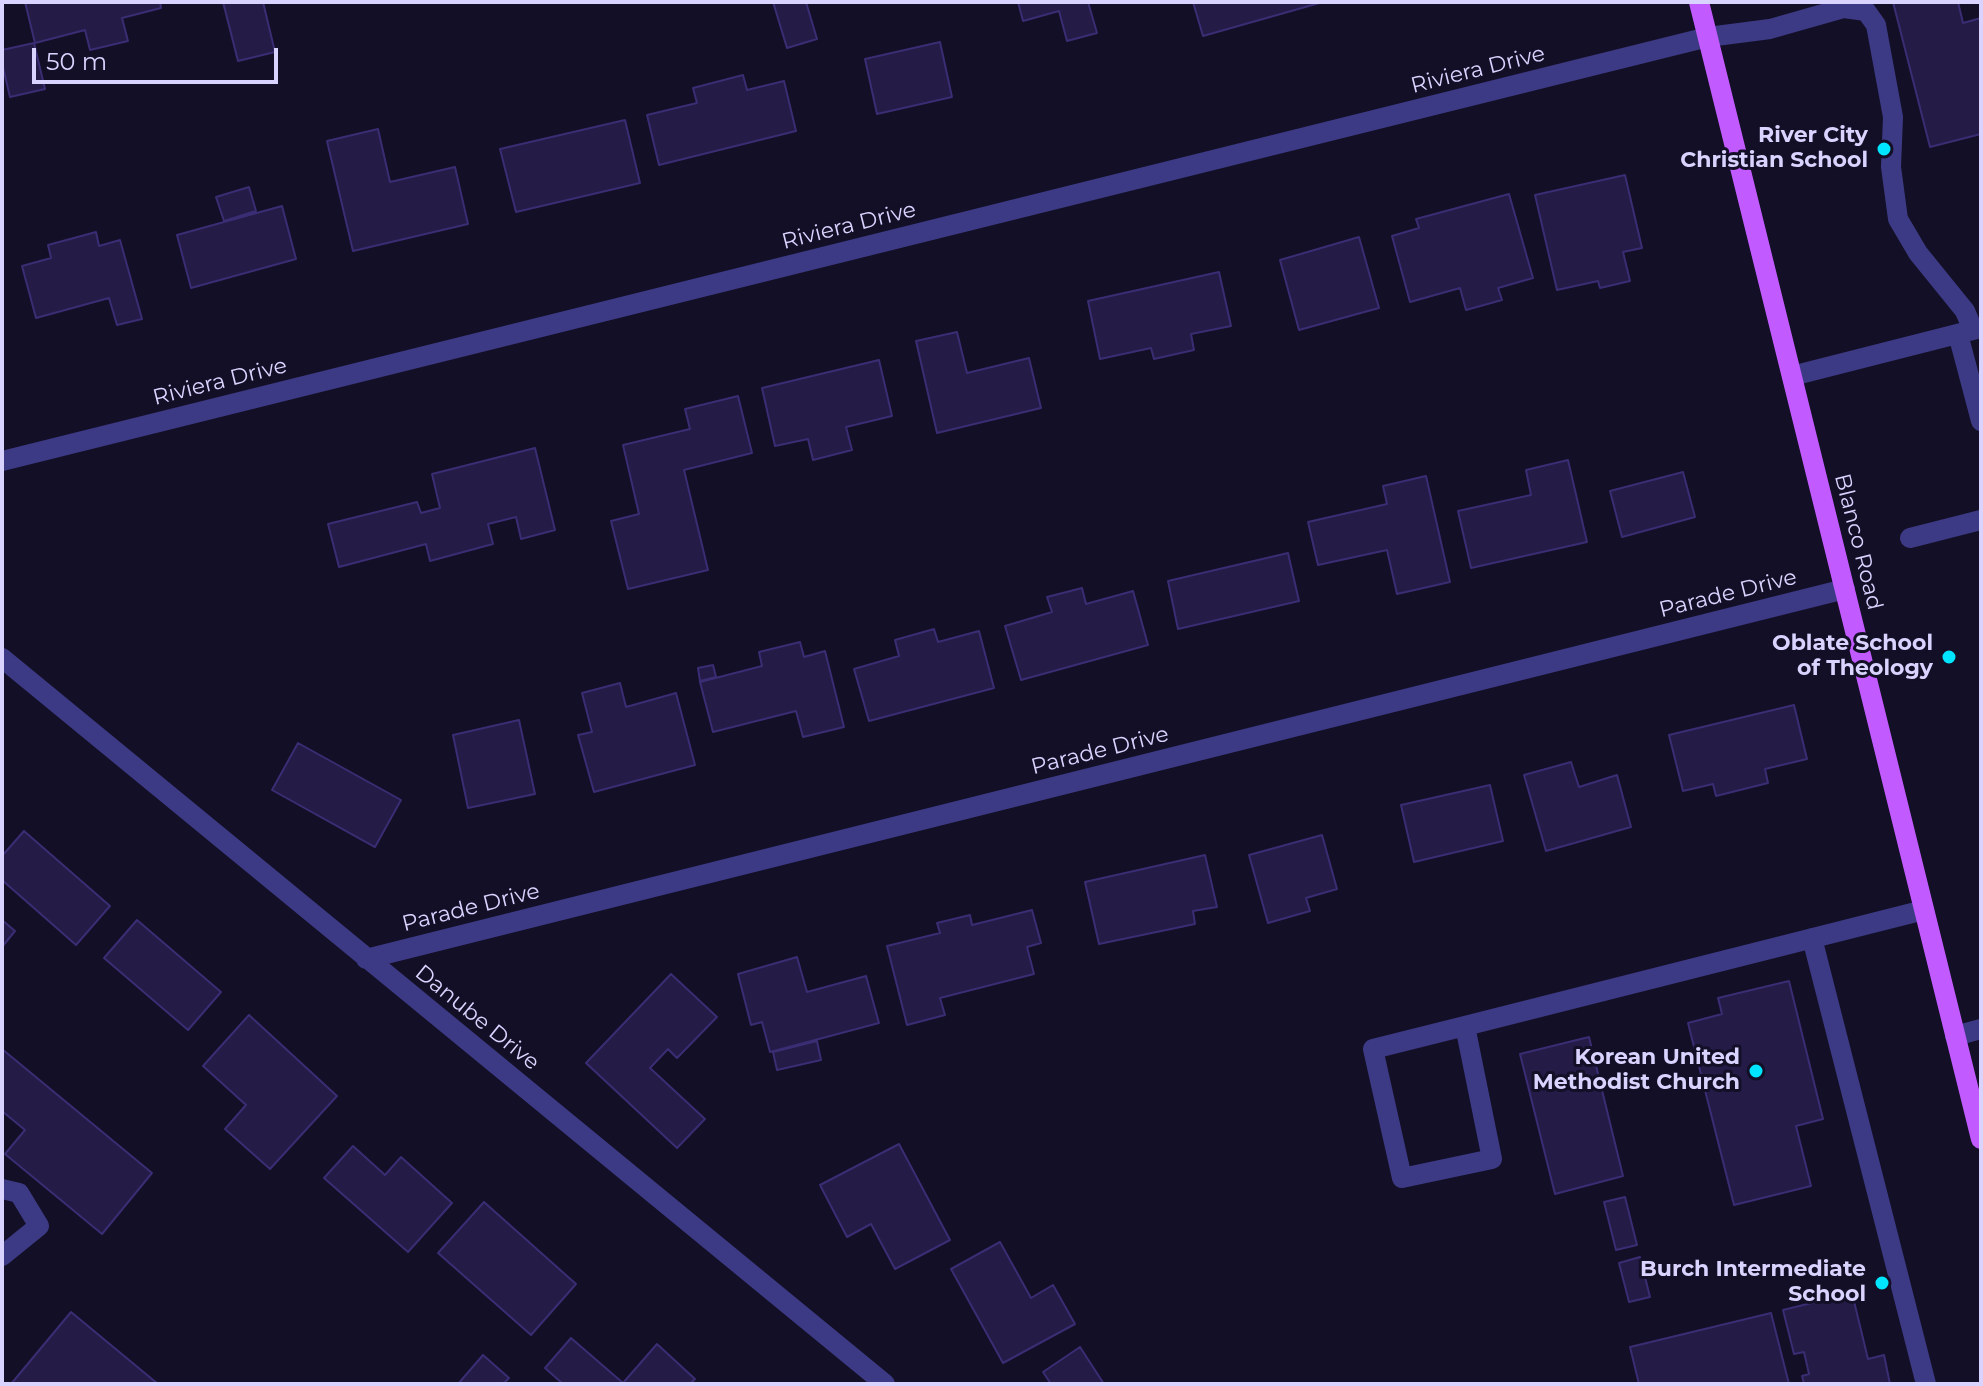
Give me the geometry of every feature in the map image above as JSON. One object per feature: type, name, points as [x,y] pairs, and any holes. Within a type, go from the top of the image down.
[{"type":"main road","name":"Blanco Road","points":[[1699,2],[1981,1139]]},
{"type":"street","name":"Riviera Drive","points":[[2,461],[1708,37],[1770,29],[1844,8],[1866,11],[1876,25],[1893,117],[1891,167],[1898,219],[1918,253],[1965,311],[1971,331],[1981,421]]},
{"type":"street","points":[[1792,376],[1971,331]]},
{"type":"street","points":[[1910,538],[1981,520]]},
{"type":"street","name":"Parade Drive","points":[[366,959],[1845,589]]},
{"type":"street","name":"Danube Drive","points":[[2,658],[885,1384]]},
{"type":"street","points":[[1465,1026],[1492,1159],[1402,1178],[1373,1049],[1924,910]]},
{"type":"street","points":[[1812,938],[1926,1384]]},
{"type":"street","points":[[1955,1036],[1981,1029]]},
{"type":"street","points":[[2,1189],[19,1193],[39,1226],[2,1256]]},
{"type":"building","points":[[25,2],[160,2],[161,8],[122,18],[128,41],[90,50],[85,30],[35,43]]},
{"type":"building","points":[[223,2],[263,2],[275,52],[238,61]]},
{"type":"building","points":[[773,2],[806,2],[817,39],[787,48]]},
{"type":"building","points":[[1018,2],[1088,2],[1097,33],[1067,41],[1059,11],[1023,21]]},
{"type":"building","points":[[1193,2],[1323,2],[1203,36]]},
{"type":"building","points":[[1893,2],[1958,2],[1963,23],[1981,18],[1981,134],[1930,147]]},
{"type":"building","points":[[940,42],[952,97],[877,114],[865,59]]},
{"type":"building","points":[[34,43],[45,89],[10,97],[2,50]]},
{"type":"building","points":[[743,75],[747,90],[784,81],[796,131],[659,165],[647,115],[697,103],[693,88]]},
{"type":"building","points":[[625,120],[640,183],[516,212],[500,149]]},
{"type":"building","points":[[378,129],[390,182],[455,167],[468,224],[353,251],[327,141]]},
{"type":"building","points":[[1625,175],[1642,248],[1623,252],[1630,281],[1600,288],[1598,281],[1557,290],[1535,195]]},
{"type":"building","points":[[249,187],[256,211],[224,221],[216,197]]},
{"type":"building","points":[[1509,194],[1533,278],[1498,288],[1502,300],[1466,310],[1460,288],[1410,302],[1392,236],[1419,228],[1416,219]]},
{"type":"building","points":[[282,206],[296,259],[191,288],[177,235]]},
{"type":"building","points":[[96,232],[99,246],[120,240],[142,319],[117,325],[109,298],[36,318],[22,266],[51,258],[48,245]]},
{"type":"building","points":[[1359,237],[1379,308],[1299,330],[1280,260]]},
{"type":"building","points":[[1219,272],[1231,326],[1191,334],[1194,350],[1154,359],[1151,348],[1100,359],[1088,301]]},
{"type":"building","points":[[957,332],[967,373],[1029,358],[1041,408],[937,433],[916,341]]},
{"type":"building","points":[[879,360],[892,416],[846,427],[852,450],[813,460],[808,439],[775,446],[762,388]]},
{"type":"building","points":[[738,396],[752,453],[684,470],[708,570],[628,589],[611,521],[639,514],[623,445],[690,429],[685,409]]},
{"type":"building","points":[[535,448],[555,530],[521,539],[516,517],[488,524],[493,544],[430,561],[426,544],[339,567],[328,524],[417,502],[421,513],[440,508],[432,474]]},
{"type":"building","points":[[1568,460],[1587,542],[1471,568],[1458,511],[1531,495],[1526,470]]},
{"type":"building","points":[[1683,472],[1695,517],[1622,537],[1610,491]]},
{"type":"building","points":[[1426,476],[1450,582],[1397,594],[1387,550],[1318,565],[1308,522],[1387,504],[1383,486]]},
{"type":"building","points":[[1288,553],[1299,601],[1178,629],[1168,581]]},
{"type":"building","points":[[1082,588],[1086,604],[1133,591],[1148,645],[1021,680],[1005,626],[1052,612],[1047,597]]},
{"type":"building","points":[[934,629],[938,642],[979,631],[994,688],[869,721],[854,669],[899,656],[895,640]]},
{"type":"building","points":[[800,642],[804,657],[825,651],[844,727],[803,737],[796,711],[713,732],[700,682],[762,666],[759,652]]},
{"type":"building","points":[[713,665],[716,677],[700,681],[698,668]]},
{"type":"building","points":[[620,683],[626,707],[676,693],[695,765],[594,792],[578,735],[592,732],[582,693]]},
{"type":"building","points":[[1794,705],[1807,759],[1765,769],[1768,783],[1716,796],[1713,784],[1683,791],[1669,735]]},
{"type":"building","points":[[519,720],[535,794],[468,808],[453,735]]},
{"type":"building","points":[[298,743],[401,800],[375,847],[272,790]]},
{"type":"building","points":[[1571,762],[1579,787],[1617,775],[1631,827],[1546,851],[1524,775]]},
{"type":"building","points":[[1490,785],[1503,841],[1414,862],[1401,805]]},
{"type":"building","points":[[24,831],[110,906],[76,945],[2,880],[2,856]]},
{"type":"building","points":[[1322,835],[1337,889],[1306,898],[1310,911],[1268,923],[1249,855]]},
{"type":"building","points":[[1205,855],[1217,907],[1193,911],[1195,924],[1099,944],[1085,882]]},
{"type":"building","points":[[1032,910],[1041,943],[1027,947],[1034,974],[940,998],[945,1015],[907,1025],[887,946],[940,933],[937,923],[970,915],[972,925]]},
{"type":"building","points":[[2,920],[15,931],[2,947]]},
{"type":"building","points":[[137,920],[221,992],[188,1030],[104,958]]},
{"type":"building","points":[[797,957],[807,992],[866,976],[879,1023],[770,1052],[762,1022],[751,1025],[738,974]]},
{"type":"building","points":[[671,974],[717,1017],[677,1058],[668,1049],[650,1068],[705,1119],[677,1148],[586,1063]]},
{"type":"building","name":"Korean United Methodist Church","points":[[1789,981],[1823,1119],[1796,1126],[1811,1186],[1734,1205],[1688,1023],[1722,1014],[1718,998]]},
{"type":"building","points":[[249,1015],[337,1096],[270,1169],[225,1129],[246,1105],[203,1066]]},
{"type":"building","points":[[1589,1037],[1623,1176],[1555,1194],[1520,1054]]},
{"type":"building","points":[[817,1041],[821,1060],[777,1070],[773,1052]]},
{"type":"building","points":[[2,1049],[152,1173],[102,1234],[5,1154],[25,1130],[2,1111]]},
{"type":"building","points":[[899,1144],[950,1240],[895,1269],[871,1224],[847,1237],[820,1185]]},
{"type":"building","points":[[353,1146],[385,1175],[401,1157],[452,1203],[408,1252],[324,1178]]},
{"type":"building","points":[[1625,1197],[1637,1245],[1616,1250],[1604,1202]]},
{"type":"building","points":[[484,1202],[576,1284],[531,1335],[438,1253]]},
{"type":"building","points":[[1000,1242],[1031,1298],[1053,1285],[1075,1324],[1003,1363],[951,1269]]},
{"type":"building","points":[[1640,1257],[1650,1297],[1629,1302],[1619,1263]]},
{"type":"building","points":[[1852,1293],[1868,1359],[1884,1355],[1890,1384],[1804,1384],[1802,1376],[1809,1374],[1804,1352],[1794,1354],[1783,1310]]},
{"type":"building","points":[[71,1312],[158,1384],[11,1384]]},
{"type":"building","points":[[1771,1313],[1789,1384],[1639,1384],[1630,1347]]},
{"type":"building","points":[[571,1338],[623,1383],[657,1344],[695,1379],[690,1384],[563,1384],[545,1368]]},
{"type":"building","points":[[1080,1347],[1104,1384],[1051,1384],[1043,1372]]},
{"type":"building","points":[[483,1355],[509,1378],[503,1384],[458,1384]]},
{"type":"place","name":"River City Christian School","points":[[1884,149]]},
{"type":"place","name":"Oblate School of Theology","points":[[1949,657]]},
{"type":"place","name":"Korean United Methodist Church","points":[[1756,1071]]},
{"type":"place","name":"Burch Intermediate School","points":[[1882,1283]]}]
